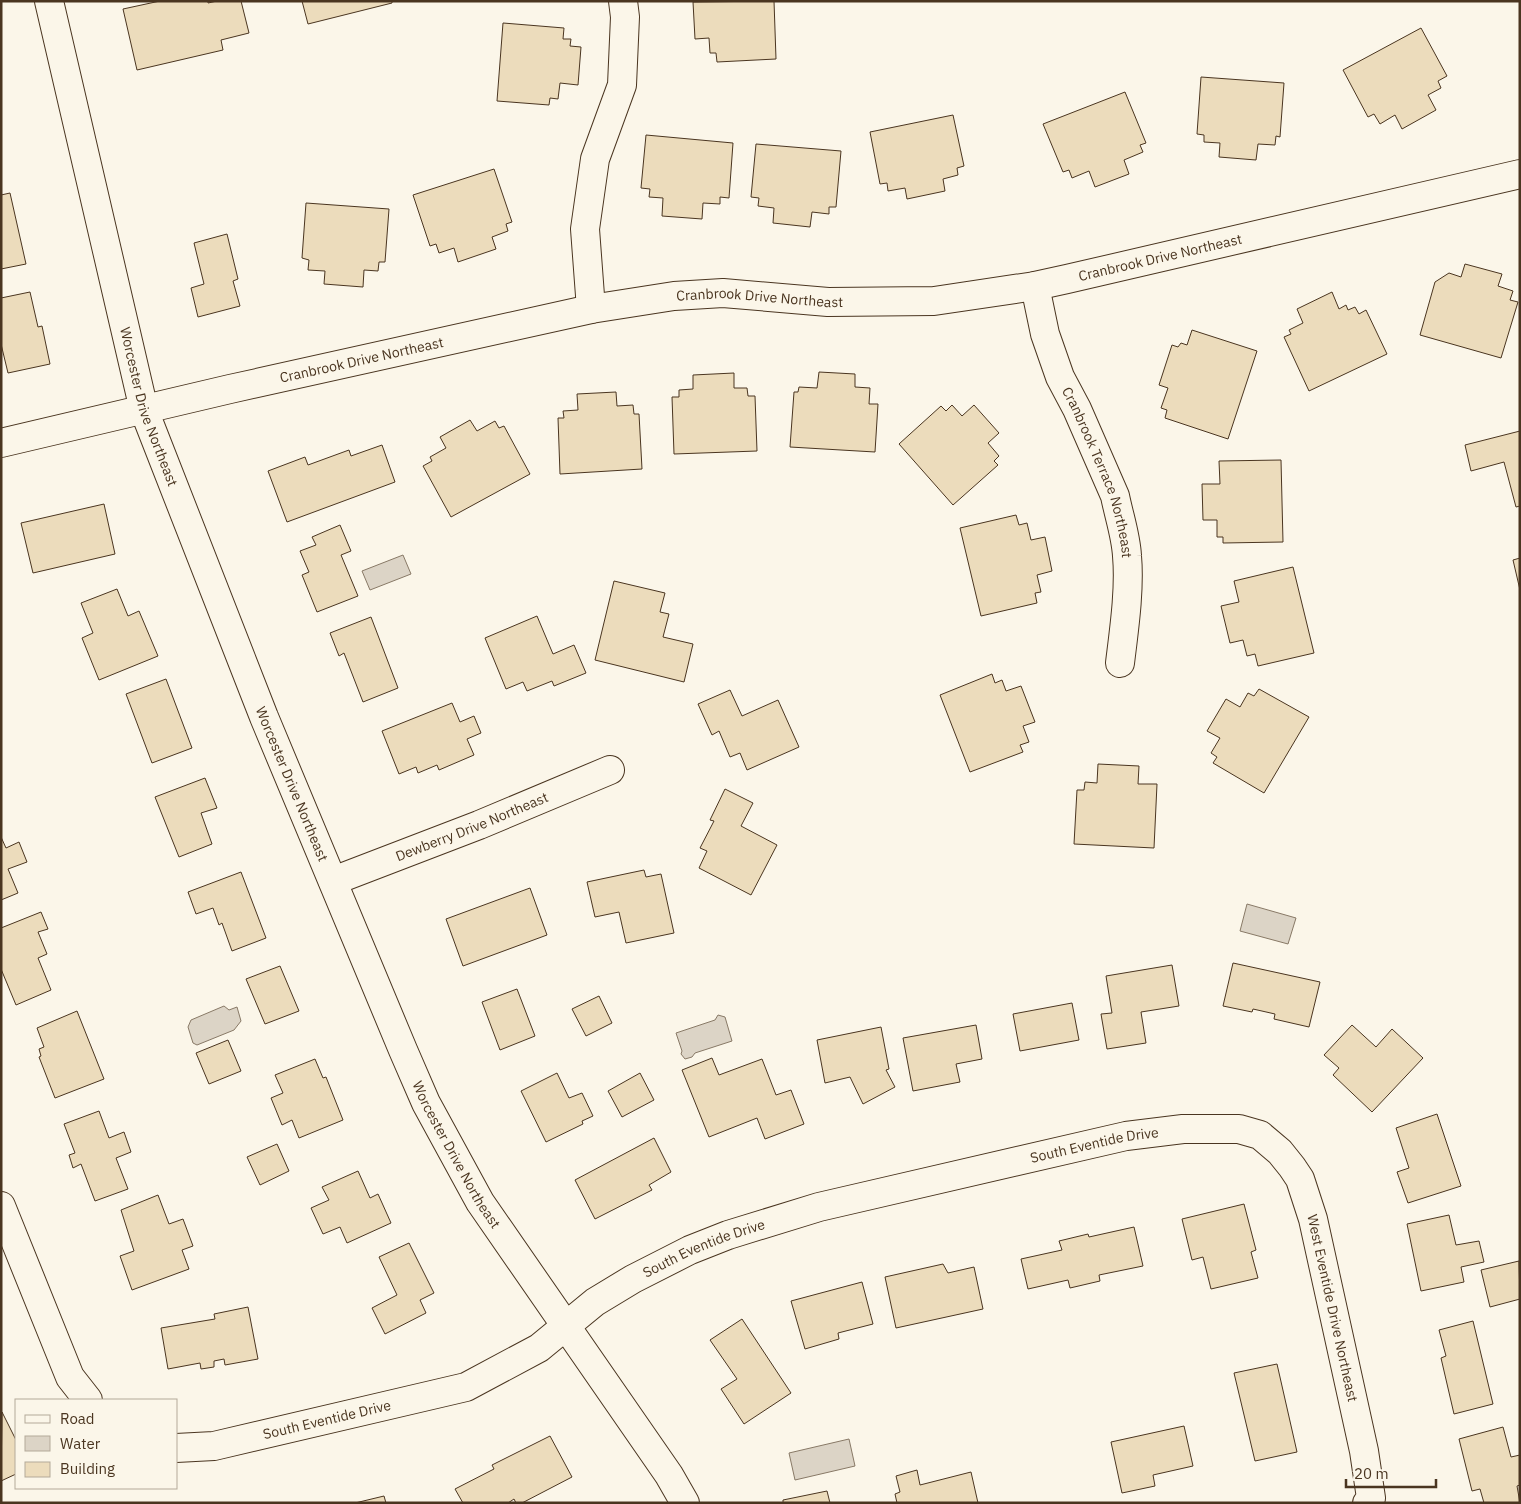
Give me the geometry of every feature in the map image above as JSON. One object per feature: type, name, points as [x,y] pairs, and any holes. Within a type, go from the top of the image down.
[{"type":"street","name":"Worcester Drive Northeast","points":[[49,1],[144,410],[264,717],[426,1103],[480,1202],[669,1475],[685,1503]]},
{"type":"street","points":[[591,309],[585,229],[595,159],[622,85],[625,17],[623,1]]},
{"type":"street","name":"Cranbrook Drive Northeast","points":[[1,443],[230,389],[591,309],[674,296],[723,293],[828,302],[934,301],[1035,286],[1520,174]]},
{"type":"street","name":"Cranbrook Terrace Northeast","points":[[1035,286],[1045,334],[1060,377],[1078,409],[1116,502],[1127,557],[1126,610],[1120,664]]},
{"type":"street","name":"Dewberry Drive Northeast","points":[[333,881],[479,825],[610,770]]},
{"type":"street","name":"South Eventide Drive","points":[[178,1448],[214,1446],[466,1387],[540,1348],[595,1302],[633,1279],[690,1250],[728,1235],[818,1208],[1126,1136],[1183,1129],[1239,1129],[1260,1135]]},
{"type":"street","name":"West Eventide Drive Northeast","points":[[1260,1135],[1280,1152],[1300,1179],[1313,1219],[1364,1451],[1369,1500]]},
{"type":"street","points":[[1,1206],[70,1377],[87,1399]]},
{"type":"water","points":[[403,555],[411,574],[370,590],[362,571]]},
{"type":"water","points":[[1247,904],[1296,918],[1288,944],[1240,931]]},
{"type":"water","points":[[224,1006],[229,1010],[237,1007],[241,1021],[234,1030],[197,1045],[193,1043],[188,1027],[191,1020]]},
{"type":"water","points":[[718,1015],[725,1017],[732,1041],[695,1053],[692,1057],[685,1059],[681,1054],[682,1051],[676,1033],[715,1020]]},
{"type":"water","points":[[849,1439],[855,1466],[795,1480],[789,1453]]},
{"type":"building","points":[[160,1],[208,1],[208,3],[241,1],[249,33],[221,40],[223,50],[137,70],[123,9]]},
{"type":"building","points":[[302,1],[392,1],[392,3],[308,24]]},
{"type":"building","points":[[774,1],[776,59],[717,62],[716,53],[710,53],[709,38],[695,39],[693,2]]},
{"type":"building","points":[[503,23],[564,28],[563,39],[571,39],[570,46],[581,47],[578,85],[560,83],[558,99],[550,98],[549,105],[497,101]]},
{"type":"building","points":[[1421,28],[1447,76],[1438,81],[1441,88],[1428,95],[1436,110],[1402,129],[1395,115],[1380,124],[1374,114],[1368,117],[1343,70]]},
{"type":"building","points":[[1201,77],[1284,83],[1280,137],[1276,136],[1275,145],[1258,144],[1256,160],[1219,157],[1220,143],[1204,142],[1204,135],[1197,134]]},
{"type":"building","points":[[1125,92],[1146,143],[1140,145],[1143,152],[1124,160],[1129,174],[1095,187],[1089,171],[1072,178],[1069,170],[1063,172],[1043,124]]},
{"type":"building","points":[[953,115],[964,166],[957,168],[958,175],[943,179],[945,191],[907,199],[905,188],[888,191],[887,183],[880,184],[870,132]]},
{"type":"building","points":[[646,135],[733,143],[729,198],[720,197],[720,204],[703,203],[702,219],[662,216],[663,198],[649,197],[650,189],[641,188]]},
{"type":"building","points":[[756,144],[841,151],[836,207],[829,207],[829,214],[812,212],[810,227],[773,223],[774,208],[758,206],[759,198],[751,197]]},
{"type":"building","points":[[494,169],[512,222],[506,224],[508,231],[492,237],[496,249],[458,262],[454,248],[439,253],[436,244],[430,246],[413,195]]},
{"type":"building","points":[[10,193],[26,264],[1,269],[1,195]]},
{"type":"building","points":[[306,203],[389,209],[385,262],[379,262],[378,271],[364,270],[363,287],[324,284],[325,271],[308,270],[309,260],[302,258]]},
{"type":"building","points":[[227,234],[238,279],[233,281],[240,306],[198,317],[191,288],[204,284],[194,243]]},
{"type":"building","points":[[1465,264],[1502,274],[1498,286],[1513,291],[1510,300],[1518,302],[1501,358],[1420,335],[1435,282],[1449,273],[1461,277]]},
{"type":"building","points":[[30,292],[38,327],[42,326],[50,364],[8,373],[1,344],[1,298]]},
{"type":"building","points":[[1332,292],[1339,309],[1346,305],[1348,310],[1355,307],[1359,314],[1366,310],[1387,354],[1309,391],[1284,337],[1291,334],[1289,330],[1303,323],[1297,309]]},
{"type":"building","points":[[1192,330],[1257,351],[1228,439],[1165,418],[1167,410],[1161,408],[1168,388],[1159,385],[1172,345],[1178,347],[1181,343],[1187,345]]},
{"type":"building","points":[[819,372],[855,374],[855,387],[870,388],[869,404],[878,404],[875,452],[790,447],[794,392],[798,392],[799,387],[817,388]]},
{"type":"building","points":[[734,373],[734,388],[747,388],[748,396],[755,396],[757,451],[674,454],[672,397],[679,397],[679,390],[693,389],[693,375]]},
{"type":"building","points":[[616,392],[617,406],[633,405],[634,414],[639,414],[642,469],[560,474],[558,418],[564,418],[563,411],[578,410],[577,394]]},
{"type":"building","points":[[952,405],[962,416],[974,405],[999,433],[988,443],[999,456],[994,461],[998,465],[953,505],[899,444],[941,406],[946,411]]},
{"type":"building","points":[[470,420],[477,431],[495,421],[499,428],[504,426],[530,474],[451,517],[423,466],[432,461],[430,457],[446,448],[440,437]]},
{"type":"building","points":[[1520,431],[1520,506],[1516,507],[1504,462],[1471,471],[1465,445]]},
{"type":"building","points":[[382,445],[395,482],[287,522],[268,471],[305,457],[308,465],[349,450],[351,456]]},
{"type":"building","points":[[1281,460],[1283,542],[1223,543],[1223,537],[1217,537],[1217,520],[1203,520],[1202,484],[1220,484],[1219,461]]},
{"type":"building","points":[[104,504],[115,554],[33,573],[21,523]]},
{"type":"building","points":[[1016,515],[1019,525],[1027,523],[1031,540],[1045,537],[1052,571],[1037,575],[1041,592],[1035,593],[1037,603],[981,616],[960,528]]},
{"type":"building","points":[[340,525],[351,551],[341,555],[358,596],[317,612],[302,575],[309,572],[300,551],[316,545],[312,537]]},
{"type":"building","points":[[1520,558],[1520,590],[1513,560]]},
{"type":"building","points":[[1293,567],[1314,653],[1258,666],[1255,654],[1247,656],[1243,640],[1230,643],[1221,606],[1239,602],[1234,581]]},
{"type":"building","points":[[614,581],[665,593],[660,612],[669,614],[663,637],[693,644],[684,682],[595,660]]},
{"type":"building","points":[[117,589],[128,616],[139,611],[158,656],[99,680],[82,638],[93,633],[81,603]]},
{"type":"building","points":[[537,616],[553,654],[574,645],[586,673],[554,686],[552,681],[527,691],[523,682],[506,689],[485,638]]},
{"type":"building","points":[[371,617],[398,688],[363,702],[344,653],[339,656],[330,633]]},
{"type":"building","points":[[992,674],[995,683],[1002,680],[1006,691],[1021,686],[1035,722],[1023,726],[1029,742],[1020,745],[1023,752],[970,772],[940,695]]},
{"type":"building","points":[[166,679],[192,748],[152,763],[126,694]]},
{"type":"building","points":[[1259,689],[1309,717],[1264,793],[1213,763],[1217,757],[1211,753],[1220,738],[1207,731],[1226,699],[1240,707],[1248,693],[1254,696]]},
{"type":"building","points":[[730,690],[742,716],[778,700],[799,747],[747,770],[740,753],[730,757],[719,731],[712,735],[698,704]]},
{"type":"building","points":[[452,703],[460,722],[474,716],[481,733],[467,739],[474,755],[439,770],[437,765],[418,773],[416,767],[399,774],[382,731]]},
{"type":"building","points":[[1098,764],[1139,766],[1138,784],[1157,784],[1154,848],[1074,844],[1077,790],[1084,790],[1085,782],[1097,783]]},
{"type":"building","points":[[205,778],[217,808],[201,813],[212,844],[179,857],[155,797]]},
{"type":"building","points":[[725,789],[753,803],[741,826],[777,845],[751,895],[699,868],[707,851],[700,848],[714,821],[710,820]]},
{"type":"building","points":[[1,837],[6,848],[19,842],[27,862],[8,869],[18,893],[1,900]]},
{"type":"building","points":[[644,870],[646,877],[661,874],[674,933],[626,943],[619,912],[595,917],[587,882]]},
{"type":"building","points":[[241,872],[266,938],[232,951],[222,923],[219,925],[213,908],[196,914],[188,892]]},
{"type":"building","points":[[530,888],[547,935],[463,966],[446,919]]},
{"type":"building","points":[[41,912],[48,929],[38,932],[47,954],[38,958],[51,990],[16,1005],[1,969],[1,928]]},
{"type":"building","points":[[1233,963],[1320,982],[1309,1027],[1274,1019],[1275,1014],[1253,1009],[1252,1012],[1223,1006]]},
{"type":"building","points":[[1172,965],[1179,1006],[1141,1012],[1146,1043],[1107,1049],[1101,1014],[1112,1013],[1106,976]]},
{"type":"building","points":[[280,966],[299,1011],[265,1024],[246,979]]},
{"type":"building","points":[[517,989],[535,1036],[500,1050],[482,1002]]},
{"type":"building","points":[[599,996],[612,1023],[586,1036],[572,1009]]},
{"type":"building","points":[[1072,1003],[1079,1040],[1020,1051],[1013,1014]]},
{"type":"building","points":[[77,1011],[104,1079],[55,1098],[39,1057],[41,1056],[39,1049],[44,1047],[37,1028]]},
{"type":"building","points":[[976,1025],[982,1059],[956,1064],[960,1082],[913,1091],[903,1038]]},
{"type":"building","points":[[1352,1025],[1376,1047],[1392,1029],[1423,1058],[1372,1112],[1333,1075],[1339,1068],[1324,1055]]},
{"type":"building","points":[[881,1027],[889,1069],[886,1070],[895,1087],[863,1104],[850,1077],[825,1083],[817,1040]]},
{"type":"building","points":[[228,1040],[241,1071],[209,1084],[196,1053]]},
{"type":"building","points":[[712,1058],[719,1075],[762,1059],[776,1095],[791,1090],[804,1124],[765,1139],[757,1118],[709,1137],[682,1070]]},
{"type":"building","points":[[315,1059],[323,1078],[326,1077],[343,1120],[299,1138],[292,1120],[282,1125],[271,1098],[283,1093],[275,1075]]},
{"type":"building","points":[[557,1073],[569,1098],[582,1093],[593,1116],[582,1121],[583,1124],[546,1142],[521,1091]]},
{"type":"building","points":[[640,1073],[654,1100],[622,1117],[608,1091]]},
{"type":"building","points":[[99,1111],[109,1138],[124,1132],[131,1152],[116,1158],[128,1189],[95,1201],[81,1164],[73,1168],[69,1155],[75,1153],[64,1124]]},
{"type":"building","points":[[1437,1114],[1461,1186],[1408,1203],[1397,1172],[1409,1168],[1396,1128]]},
{"type":"building","points":[[654,1138],[671,1172],[649,1185],[652,1190],[595,1219],[575,1180]]},
{"type":"building","points":[[277,1144],[289,1171],[260,1185],[247,1157]]},
{"type":"building","points":[[358,1171],[370,1198],[378,1194],[391,1223],[347,1243],[340,1227],[323,1234],[311,1208],[329,1200],[322,1187]]},
{"type":"building","points":[[158,1195],[169,1224],[183,1219],[193,1246],[182,1250],[189,1269],[132,1290],[120,1256],[134,1251],[121,1210]]},
{"type":"building","points":[[1244,1204],[1256,1250],[1251,1252],[1258,1278],[1211,1289],[1203,1257],[1192,1260],[1182,1219]]},
{"type":"building","points":[[1449,1215],[1456,1245],[1479,1241],[1484,1262],[1461,1267],[1464,1282],[1421,1291],[1407,1224]]},
{"type":"building","points":[[1134,1227],[1143,1266],[1099,1275],[1100,1281],[1070,1288],[1068,1280],[1028,1289],[1021,1259],[1062,1250],[1059,1241],[1088,1234],[1089,1237]]},
{"type":"building","points":[[409,1243],[434,1293],[420,1300],[426,1313],[385,1334],[372,1308],[397,1295],[379,1257]]},
{"type":"building","points":[[1519,1261],[1520,1299],[1490,1307],[1481,1270]]},
{"type":"building","points":[[943,1264],[948,1273],[974,1267],[983,1309],[896,1328],[885,1277]]},
{"type":"building","points":[[862,1282],[873,1324],[838,1333],[839,1339],[805,1349],[791,1301]]},
{"type":"building","points":[[248,1307],[258,1359],[225,1365],[224,1359],[214,1361],[214,1367],[201,1369],[200,1363],[168,1369],[161,1328],[215,1319],[214,1314]]},
{"type":"building","points":[[742,1319],[791,1393],[744,1424],[721,1389],[737,1379],[710,1340]]},
{"type":"building","points":[[1473,1321],[1493,1404],[1454,1414],[1441,1358],[1446,1356],[1439,1330]]},
{"type":"building","points":[[1277,1364],[1297,1452],[1255,1461],[1234,1373]]},
{"type":"building","points":[[2,1412],[15,1438],[15,1474],[1,1481]]},
{"type":"building","points":[[1184,1426],[1193,1466],[1153,1475],[1155,1486],[1122,1493],[1111,1442]]},
{"type":"building","points":[[1503,1427],[1511,1457],[1520,1455],[1520,1485],[1517,1486],[1520,1503],[1484,1503],[1480,1489],[1472,1491],[1459,1439]]},
{"type":"building","points":[[550,1436],[572,1477],[522,1503],[516,1503],[514,1499],[508,1503],[463,1503],[455,1489],[494,1469],[492,1465]]},
{"type":"building","points":[[917,1470],[920,1485],[971,1472],[978,1503],[897,1503],[895,1494],[900,1492],[896,1476]]},
{"type":"building","points":[[827,1491],[830,1503],[783,1503],[783,1500]]},
{"type":"building","points":[[384,1496],[386,1503],[355,1503]]}]
